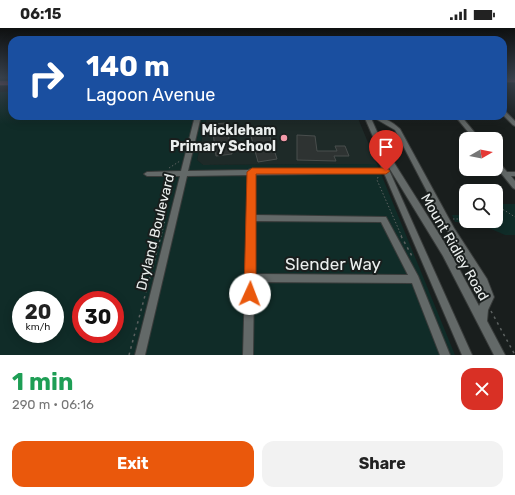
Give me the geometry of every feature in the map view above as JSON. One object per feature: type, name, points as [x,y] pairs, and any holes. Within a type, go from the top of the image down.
[{"type":"street","points":[[507,116],[515,124]]},
{"type":"street","name":"Dryland Boulevard","points":[[140,355],[197,120]]},
{"type":"street","name":"Mount Ridley Road","points":[[369,120],[384,155],[391,163],[446,253],[500,355]]},
{"type":"street","points":[[383,120],[392,124],[397,129],[459,244],[483,282],[489,297],[483,309],[484,324]]},
{"type":"street","points":[[461,120],[471,132]]},
{"type":"street","name":"Mount Ridley Road","points":[[384,155],[382,160],[383,171],[467,355]]},
{"type":"street","points":[[147,174],[383,171]]},
{"type":"street","points":[[248,355],[251,278],[252,172]]},
{"type":"street","points":[[503,172],[515,186]]},
{"type":"street","points":[[505,174],[515,174]]},
{"type":"street","points":[[252,218],[383,219],[415,279],[445,355]]},
{"type":"street","name":"Slender Way","points":[[251,278],[415,279]]},
{"type":"path","points":[[383,171],[377,180],[412,256]]},
{"type":"path","points":[[170,186],[173,188],[172,192]]},
{"type":"path","points":[[503,210],[515,217]]},
{"type":"path","points":[[129,355],[166,218]]},
{"type":"shaded area","name":"Mickleham Primary School","points":[[206,120],[359,120],[377,164],[203,165],[197,160]]},
{"type":"green space","points":[[0,93],[8,93],[8,120],[206,120],[197,160],[203,165],[377,164],[455,355],[0,355]]},
{"type":"green space","points":[[503,204],[515,204],[515,235],[505,235],[489,228],[503,228]]},
{"type":"green space","points":[[452,215],[459,215],[459,222],[455,222]]},
{"type":"building","points":[[226,123],[232,154],[216,156],[212,124]]},
{"type":"building","points":[[269,134],[277,159],[258,162],[251,136]]},
{"type":"building","points":[[297,135],[315,136],[317,151],[337,151],[335,146],[345,146],[349,156],[334,156],[336,161],[297,160]]},
{"type":"place","name":"Mickleham Primary School","points":[[284,138]]},
{"type":"route","points":[[250,294],[252,172],[386,171]]}]
